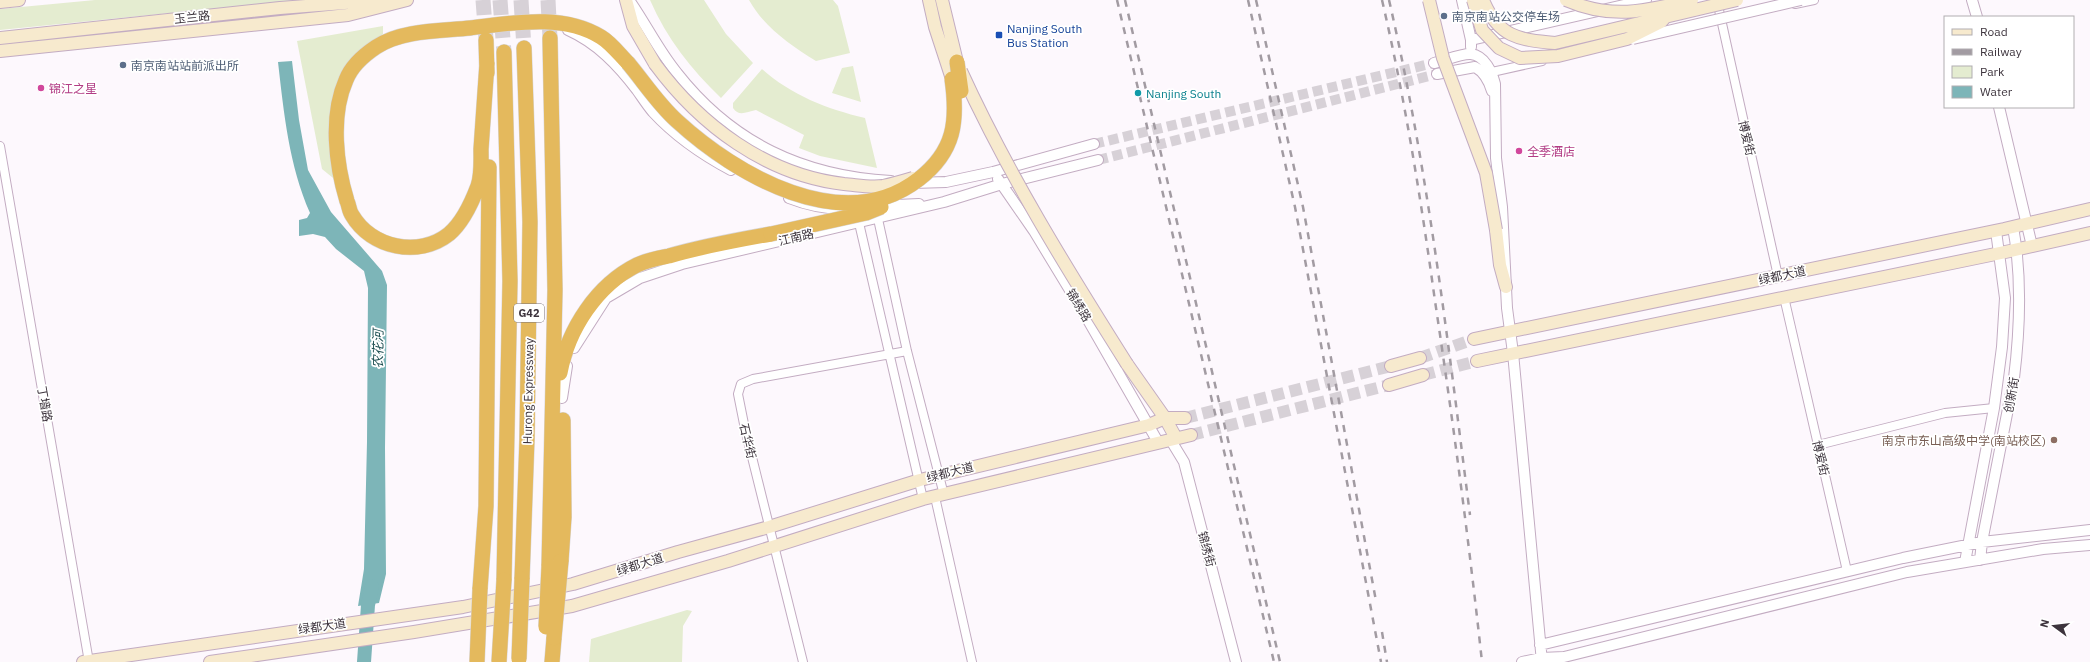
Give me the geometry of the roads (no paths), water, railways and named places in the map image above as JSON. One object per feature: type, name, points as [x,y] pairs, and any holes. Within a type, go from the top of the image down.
[{"type":"highway","points":[[487,63],[479,184],[462,218],[450,234],[434,243],[417,247],[403,248],[375,239],[351,215],[344,190],[338,161],[339,100],[346,78],[365,56],[377,46],[397,38],[484,26],[531,22],[558,21],[583,29],[602,37],[628,63],[675,120],[698,140],[750,175],[782,189],[821,200],[862,203],[892,195],[909,187],[928,171],[956,142]]},
{"type":"highway","points":[[544,662],[549,639],[555,563],[555,290],[550,38]]},
{"type":"highway","points":[[486,40],[489,145],[486,506]]},
{"type":"highway","name":"Hurong Expressway","points":[[518,660],[528,431],[530,230],[524,48]]},
{"type":"highway","name":"Hurong Expressway","points":[[500,662],[504,580],[510,289],[504,52]]},
{"type":"highway","points":[[555,563],[564,517],[562,398],[559,381],[563,358],[568,344],[588,308],[613,279],[638,264],[701,247],[771,234],[866,212],[894,203],[931,181],[942,170],[956,142],[962,117],[962,102],[957,62]]},
{"type":"highway","points":[[952,79],[962,102]]},
{"type":"highway","points":[[928,171],[946,149],[952,137],[955,105],[952,79]]},
{"type":"highway","points":[[477,662],[498,276],[507,186]]},
{"type":"highway","points":[[549,639],[552,662]]},
{"type":"main road","points":[[0,2],[19,0]]},
{"type":"main road","name":"玉兰路","points":[[0,38],[280,8],[385,0]]},
{"type":"main road","points":[[0,51],[348,15],[407,0]]},
{"type":"main road","points":[[628,0],[633,26],[654,64],[683,98],[710,123],[753,154],[779,167],[806,177],[864,186],[883,186],[928,171]]},
{"type":"main road","points":[[929,0],[935,27],[952,79]]},
{"type":"main road","points":[[942,0],[957,62],[989,132],[1026,200],[1127,364],[1166,418],[1173,438]]},
{"type":"main road","points":[[1429,0],[1443,58],[1486,173],[1496,230],[1500,265],[1506,287]]},
{"type":"main road","points":[[1473,0],[1482,30],[1499,48],[1520,58],[1558,56],[1596,48],[1645,31],[1662,22],[1681,0]]},
{"type":"main road","points":[[1483,0],[1494,20],[1512,36],[1531,41],[1555,43],[1737,0]]},
{"type":"main road","points":[[1566,0],[1593,10],[1631,13],[1692,0]]},
{"type":"main road","name":"绿都大道","points":[[1474,338],[1996,231],[2090,209]]},
{"type":"main road","name":"绿都大道","points":[[1477,361],[2090,233]]},
{"type":"main road","points":[[1391,366],[1420,358]]},
{"type":"main road","points":[[1389,384],[1423,375]]},
{"type":"main road","name":"绿都大道","points":[[87,662],[463,607],[573,584],[678,552],[769,527],[938,475],[1149,425],[1166,418],[1185,418]]},
{"type":"main road","name":"绿都大道","points":[[210,662],[414,632],[572,606],[728,561],[774,545],[934,497],[1173,438],[1191,435]]},
{"type":"street","points":[[628,0],[644,21],[665,57],[694,93],[726,122],[758,146],[815,169],[863,180],[923,183],[946,182],[993,172],[1094,144]]},
{"type":"street","points":[[1462,0],[1471,40],[1471,54],[1475,67]]},
{"type":"street","points":[[1471,40],[1646,0]]},
{"type":"street","name":"博爱街","points":[[1717,0],[1778,276]]},
{"type":"street","points":[[1596,48],[1801,0]]},
{"type":"street","points":[[1438,74],[1475,67],[1489,75],[1814,0]]},
{"type":"street","points":[[1972,0],[1977,16]]},
{"type":"street","points":[[531,22],[568,29],[586,39],[616,65],[652,111],[680,139],[696,150],[758,185],[811,206],[842,210],[869,206],[944,202]]},
{"type":"street","points":[[1434,63],[1471,54],[1482,59],[1489,75],[1496,104],[1496,158],[1502,208],[1509,332],[1513,353],[1542,660]]},
{"type":"street","points":[[1999,108],[2028,223],[2032,246]]},
{"type":"street","name":"丁墙路","points":[[0,146],[87,662]]},
{"type":"street","name":"江南路","points":[[562,398],[566,370],[580,336],[606,298],[640,278],[682,264],[944,202],[1002,184],[1098,160]]},
{"type":"street","name":"锦绣路","points":[[993,172],[1061,276],[1158,442]]},
{"type":"street","points":[[878,218],[907,351],[938,475],[934,497],[972,662]]},
{"type":"street","points":[[859,223],[889,355],[920,480],[934,497]]},
{"type":"street","name":"创新街","points":[[1980,560],[1982,542],[2015,372],[2019,320],[2017,249],[2012,227]]},
{"type":"street","name":"创新街","points":[[1965,562],[1994,408],[2001,362],[2005,298],[1996,231]]},
{"type":"street","name":"博爱街","points":[[1784,297],[1848,571]]},
{"type":"street","name":"石华街","points":[[803,662],[745,429],[738,394],[741,384],[753,379],[907,351]]},
{"type":"street","points":[[1818,445],[1945,413],[1994,408]]},
{"type":"street","name":"锦绣街","points":[[1173,438],[1184,462],[1236,662]]},
{"type":"street","points":[[1540,645],[1848,571],[1982,542],[2090,530]]},
{"type":"street","points":[[1522,662],[1564,657],[1907,572],[2043,549],[2090,545]]},
{"type":"water","points":[[292,61],[299,120],[308,170],[331,212],[382,271],[387,285],[385,448],[386,574],[379,603],[358,606],[364,569],[368,288],[364,271],[336,249],[325,237],[313,234],[299,236],[299,220],[307,218],[310,213],[292,158],[285,120],[278,62]]},
{"type":"waterway","name":"农花河","points":[[364,662],[368,605],[372,586]]},
{"type":"tunnel","points":[[483,0],[486,39]]},
{"type":"tunnel","points":[[500,0],[504,52]]},
{"type":"tunnel","points":[[521,0],[524,48]]},
{"type":"tunnel","points":[[548,0],[550,38]]},
{"type":"tunnel","points":[[1094,144],[1434,63]]},
{"type":"tunnel","points":[[1098,160],[1437,74]]},
{"type":"tunnel","points":[[1420,358],[1474,339]]},
{"type":"tunnel","points":[[1423,375],[1477,361]]},
{"type":"tunnel","points":[[1185,418],[1391,366]]},
{"type":"tunnel","points":[[1191,435],[1389,385]]},
{"type":"railway","points":[[1117,0],[1274,662]]},
{"type":"railway","points":[[1125,0],[1280,662]]},
{"type":"railway","points":[[1248,0],[1295,207],[1381,662]]},
{"type":"railway","points":[[1256,0],[1303,207],[1376,601]]},
{"type":"railway","points":[[1382,0],[1405,112],[1424,225],[1448,391],[1472,572],[1482,662]]},
{"type":"railway","points":[[1389,0],[1403,64],[1426,192],[1445,321],[1470,515]]},
{"type":"railway","points":[[1382,632],[1387,662]]},
{"type":"place","name":"南京南站公交停车场","points":[[1444,16]]},
{"type":"place","name":"Nanjing South Bus Station","points":[[999,35]]},
{"type":"place","name":"南京南站站前派出所","points":[[123,65]]},
{"type":"place","name":"锦江之星","points":[[41,88]]},
{"type":"place","name":"Nanjing South","points":[[1138,93]]},
{"type":"place","name":"全季酒店","points":[[1519,151]]},
{"type":"place","name":"南京市东山高级中学(南站校区)","points":[[2054,440]]}]
